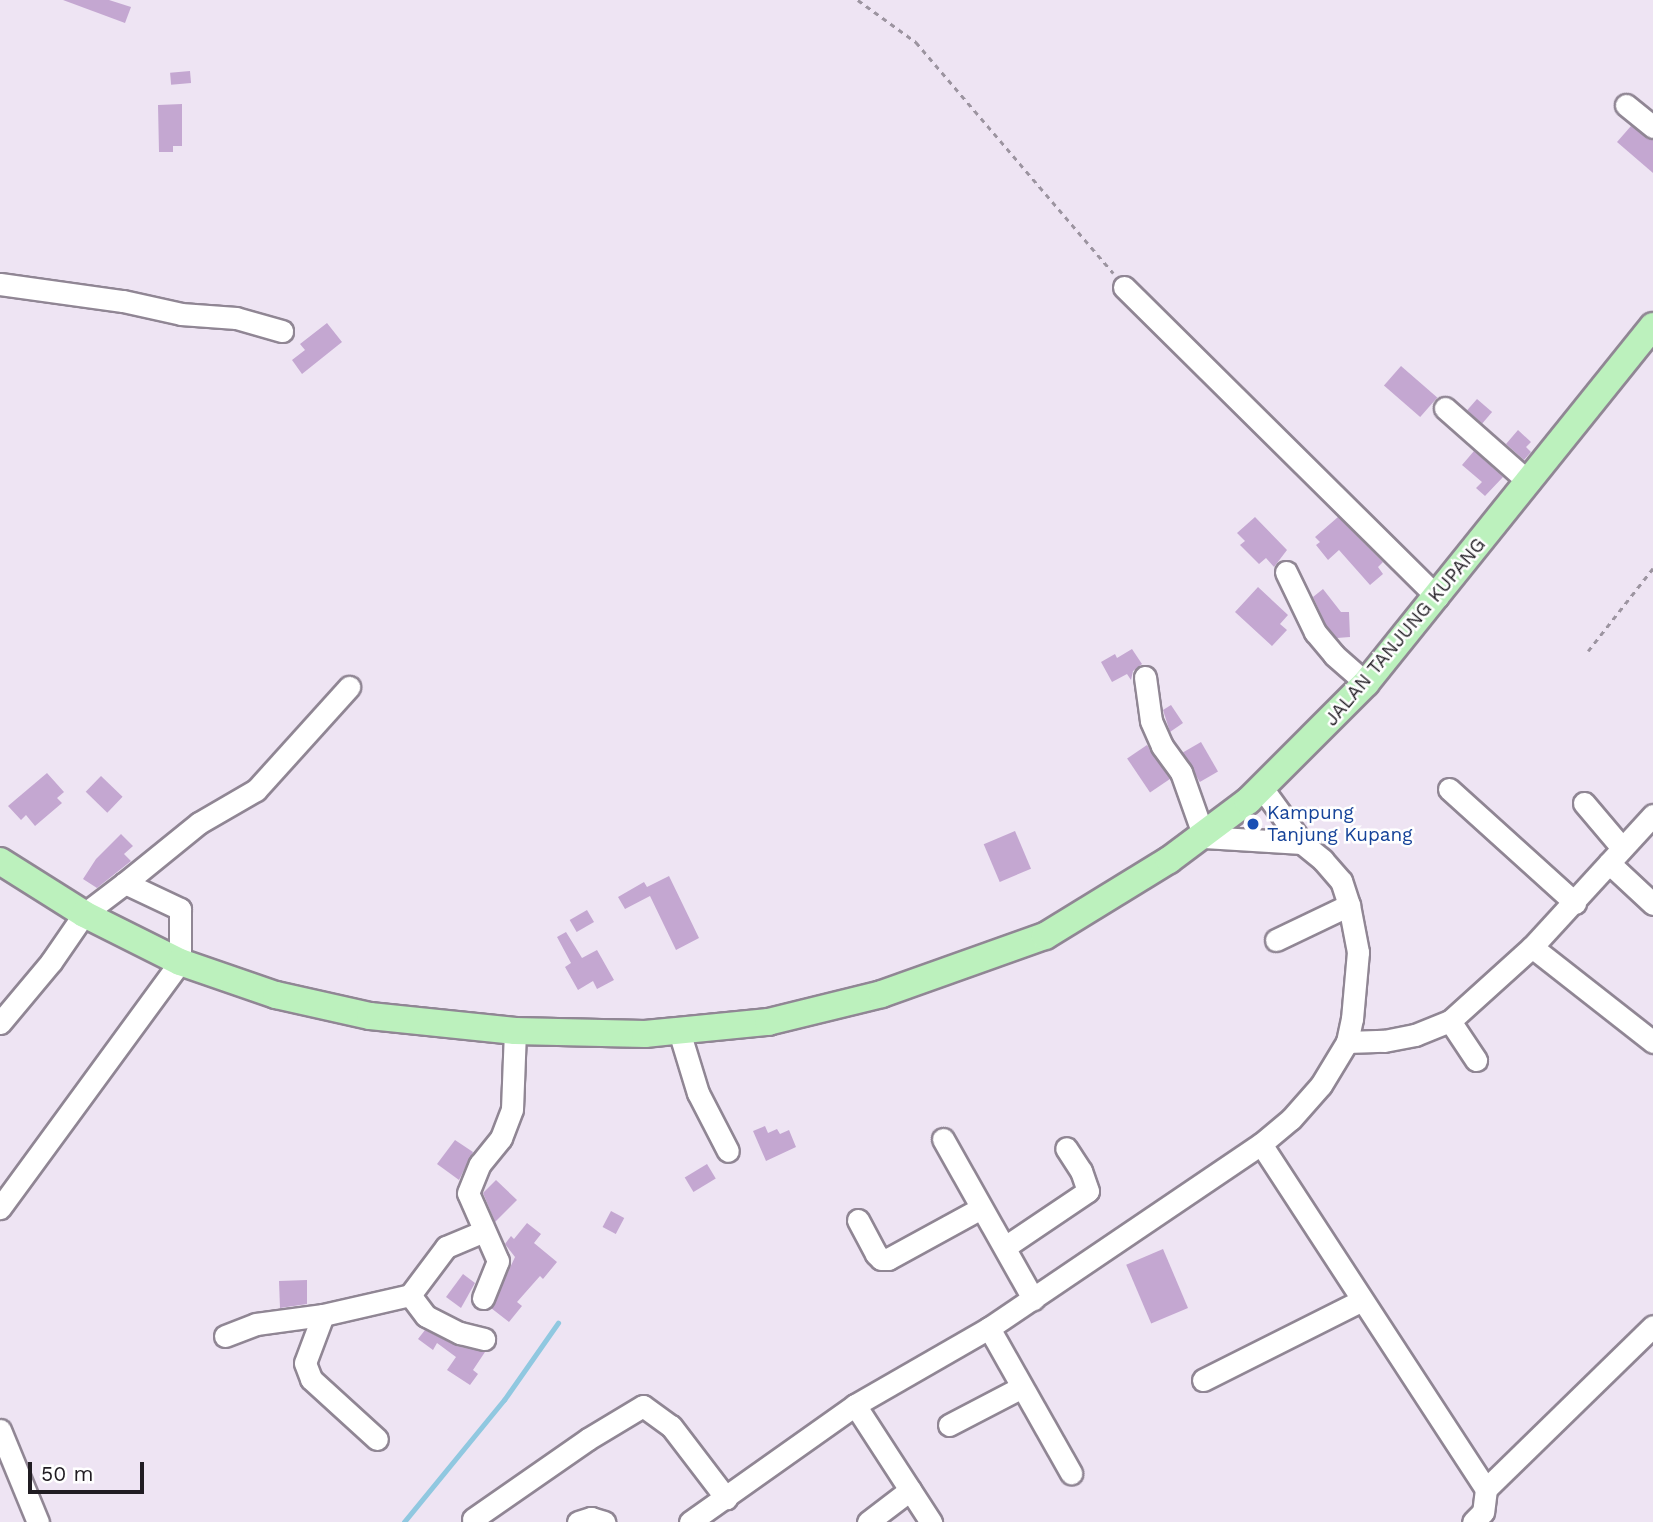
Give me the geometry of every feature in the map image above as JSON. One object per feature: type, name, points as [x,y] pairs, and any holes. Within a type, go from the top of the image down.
[{"type":"main road","name":"JALAN TANJUNG KUPANG","points":[[0,861],[85,914],[180,962],[276,995],[370,1016],[515,1031],[645,1034],[768,1022],[882,994],[1045,936],[1204,837],[1262,788],[1366,683],[1653,326]]},
{"type":"street","points":[[1626,106],[1653,127]]},
{"type":"street","points":[[0,284],[96,297],[181,314],[236,318],[282,331]]},
{"type":"street","points":[[1124,287],[1437,597]]},
{"type":"street","points":[[1445,408],[1529,482]]},
{"type":"street","points":[[1286,572],[1315,632],[1334,655],[1366,683]]},
{"type":"street","points":[[1145,677],[1144,689],[1151,721],[1162,747],[1181,772],[1204,837],[1302,843]]},
{"type":"street","points":[[0,1023],[85,914],[199,823],[256,790],[349,687]]},
{"type":"street","points":[[690,1522],[855,1405],[989,1328],[1261,1144],[1291,1119],[1321,1085],[1347,1042],[1358,952],[1349,905],[1341,881],[1323,860],[1302,843],[1262,788]]},
{"type":"street","points":[[1449,789],[1575,903]]},
{"type":"street","points":[[1584,803],[1616,856],[1653,904]]},
{"type":"street","points":[[1347,1042],[1384,1041],[1415,1035],[1450,1021],[1532,947],[1653,815]]},
{"type":"street","points":[[0,1208],[180,962],[180,909],[125,883]]},
{"type":"street","points":[[1276,940],[1349,905]]},
{"type":"street","points":[[1532,947],[1653,1042]]},
{"type":"street","points":[[1450,1021],[1476,1060]]},
{"type":"street","points":[[483,1298],[498,1261],[468,1193],[480,1164],[501,1138],[512,1110],[515,1031]]},
{"type":"street","points":[[679,1031],[698,1093],[728,1151]]},
{"type":"street","points":[[943,1139],[1033,1299]]},
{"type":"street","points":[[1261,1144],[1486,1489]]},
{"type":"street","points":[[1005,1247],[1088,1191],[1081,1171],[1066,1148]]},
{"type":"street","points":[[858,1220],[876,1254],[881,1259],[888,1259],[981,1208]]},
{"type":"street","points":[[225,1336],[256,1324],[323,1315],[410,1295],[446,1247],[484,1231]]},
{"type":"street","points":[[410,1295],[426,1316],[460,1333],[484,1339]]},
{"type":"street","points":[[1203,1380],[1362,1300]]},
{"type":"street","points":[[323,1315],[305,1363],[311,1379],[377,1439]]},
{"type":"street","points":[[1473,1522],[1483,1512],[1486,1489],[1653,1326]]},
{"type":"street","points":[[989,1328],[1071,1473]]},
{"type":"street","points":[[949,1425],[1022,1387]]},
{"type":"street","points":[[855,1405],[930,1522]]},
{"type":"street","points":[[473,1519],[588,1439],[643,1406],[671,1426],[726,1498]]},
{"type":"street","points":[[0,1430],[38,1522]]},
{"type":"street","points":[[868,1522],[910,1490]]},
{"type":"street","points":[[579,1522],[591,1518],[604,1522]]},
{"type":"path","points":[[858,0],[916,42],[1124,287]]},
{"type":"path","points":[[1588,651],[1653,568]]},
{"type":"building","points":[[63,0],[109,0],[131,7],[125,23]]},
{"type":"building","points":[[190,71],[191,83],[171,85],[170,73]]},
{"type":"building","points":[[182,104],[182,146],[173,146],[173,152],[159,152],[158,105]]},
{"type":"building","points":[[1631,126],[1653,140],[1653,173],[1617,142]]},
{"type":"building","points":[[327,323],[342,342],[302,374],[292,360],[305,350],[300,344]]},
{"type":"building","points":[[1401,366],[1437,397],[1420,417],[1384,386]]},
{"type":"building","points":[[1477,399],[1492,412],[1482,423],[1467,410]]},
{"type":"building","points":[[1518,430],[1531,442],[1526,447],[1531,452],[1524,460],[1506,444]]},
{"type":"building","points":[[1474,451],[1503,477],[1485,496],[1476,488],[1482,482],[1462,465]]},
{"type":"building","points":[[1255,517],[1287,550],[1274,567],[1266,558],[1259,564],[1240,545],[1245,541],[1237,533]]},
{"type":"building","points":[[1338,517],[1383,562],[1378,567],[1383,574],[1370,585],[1339,550],[1328,560],[1316,545],[1320,542],[1315,537]]},
{"type":"building","points":[[1258,587],[1288,615],[1280,624],[1287,630],[1272,646],[1235,612]]},
{"type":"building","points":[[1323,589],[1341,612],[1349,612],[1350,637],[1337,638],[1326,625],[1313,597]]},
{"type":"building","points":[[1132,649],[1142,664],[1133,671],[1131,680],[1127,674],[1112,682],[1101,662],[1115,654],[1117,658]]},
{"type":"building","points":[[1171,705],[1183,723],[1170,732],[1163,710]]},
{"type":"building","points":[[1201,742],[1218,771],[1200,782],[1183,752]]},
{"type":"building","points":[[1147,745],[1170,779],[1150,792],[1127,758]]},
{"type":"building","points":[[47,773],[64,792],[57,798],[62,803],[35,826],[26,815],[21,820],[8,806]]},
{"type":"building","points":[[101,776],[123,797],[107,813],[86,792]]},
{"type":"building","points":[[1015,831],[1031,869],[1000,882],[984,844]]},
{"type":"building","points":[[121,834],[133,846],[124,854],[131,861],[97,888],[83,879],[96,859]]},
{"type":"building","points":[[669,876],[699,938],[676,950],[650,896],[625,909],[618,897],[644,882],[647,887]]},
{"type":"building","points":[[587,910],[594,922],[577,932],[570,920]]},
{"type":"building","points":[[566,932],[582,958],[597,950],[614,980],[597,989],[593,981],[578,990],[565,967],[571,963],[557,937]]},
{"type":"building","points":[[765,1126],[768,1133],[777,1129],[780,1134],[789,1130],[796,1147],[766,1161],[753,1131]]},
{"type":"building","points":[[455,1140],[473,1152],[459,1180],[437,1164]]},
{"type":"building","points":[[707,1164],[716,1179],[693,1192],[685,1177]]},
{"type":"building","points":[[496,1180],[517,1200],[495,1222],[483,1193]]},
{"type":"building","points":[[611,1211],[624,1218],[616,1234],[603,1227]]},
{"type":"building","points":[[527,1223],[541,1234],[534,1243],[557,1262],[543,1279],[540,1276],[517,1302],[522,1306],[509,1322],[491,1308],[515,1257],[505,1244],[511,1236],[514,1239]]},
{"type":"building","points":[[1163,1249],[1188,1308],[1151,1324],[1126,1265]]},
{"type":"building","points":[[463,1274],[475,1283],[461,1308],[446,1297]]},
{"type":"building","points":[[307,1280],[307,1304],[280,1308],[279,1281]]},
{"type":"building","points":[[425,1330],[457,1346],[485,1352],[473,1370],[478,1374],[470,1385],[447,1370],[456,1357],[437,1343],[433,1350],[418,1339]]},
{"type":"waterway","points":[[404,1522],[504,1400],[558,1323]]},
{"type":"place","name":"Kampung Tanjung Kupang","points":[[1253,824]]}]
